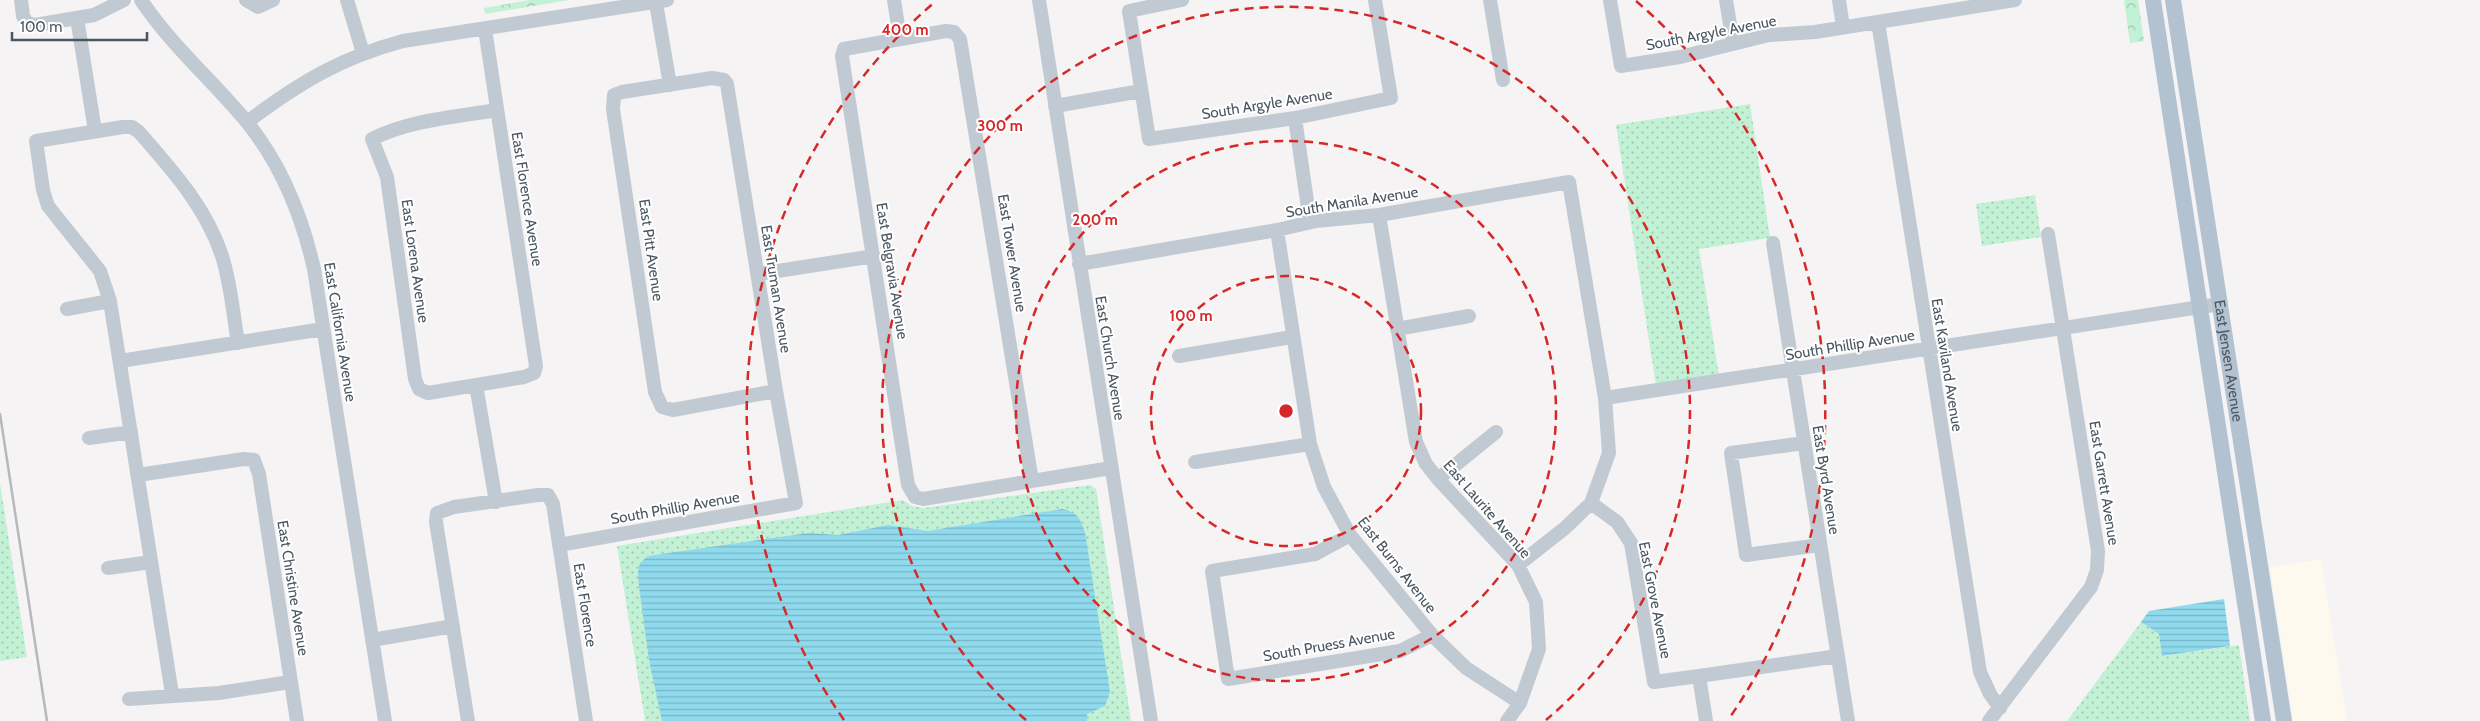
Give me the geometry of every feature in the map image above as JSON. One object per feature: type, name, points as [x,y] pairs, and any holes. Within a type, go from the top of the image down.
[{"type":"main road","name":"East Jensen Avenue","points":[[2152,0],[2263,721]]},
{"type":"main road","name":"East Jensen Avenue","points":[[2173,0],[2284,721]]},
{"type":"street","points":[[21,0],[23,16],[27,23],[35,24],[76,18],[107,10],[124,0]]},
{"type":"street","name":"East California Avenue","points":[[141,0],[166,33],[247,122],[280,171],[300,216],[314,270],[384,721]]},
{"type":"street","points":[[252,4],[273,0]]},
{"type":"street","points":[[347,0],[363,53]]},
{"type":"street","points":[[894,0],[900,38]]},
{"type":"street","name":"East Church Avenue","points":[[1039,0],[1151,721]]},
{"type":"street","points":[[1055,106],[1141,91],[1129,11],[1182,0]]},
{"type":"street","name":"South Argyle Avenue","points":[[1141,91],[1149,138],[1295,118],[1390,98],[1375,0]]},
{"type":"street","points":[[1490,0],[1503,80]]},
{"type":"street","name":"South Argyle Avenue","points":[[1610,0],[1621,66],[1680,57],[1769,35],[1878,22],[1952,5],[2015,0]]},
{"type":"street","points":[[1726,0],[1733,43]]},
{"type":"street","points":[[1839,0],[1843,27]]},
{"type":"street","points":[[247,122],[310,78],[363,53],[403,42],[662,1],[670,85]]},
{"type":"street","points":[[76,18],[95,131]]},
{"type":"street","name":"East Kaviland Avenue","points":[[1878,22],[1980,672],[1990,694],[2000,708]]},
{"type":"street","name":"East Florence Avenue","points":[[476,385],[524,378],[534,373],[536,366],[486,29]]},
{"type":"street","name":"East Tower Avenue","points":[[900,38],[946,31],[954,32],[960,39],[1032,481]]},
{"type":"street","name":"East Belgravia Avenue","points":[[900,38],[844,49],[842,56],[908,485],[916,497],[923,499],[1032,481]]},
{"type":"street","name":"East Truman Avenue","points":[[670,85],[712,78],[724,80],[730,93],[776,391],[796,503]]},
{"type":"street","name":"East Pitt Avenue","points":[[670,85],[622,92],[614,95],[613,109],[655,392],[662,407],[673,410],[776,391]]},
{"type":"street","name":"East Lorena Avenue","points":[[476,385],[428,392],[420,389],[415,379],[387,176],[372,139],[389,130],[428,121],[497,110]]},
{"type":"street","points":[[1295,118],[1310,222]]},
{"type":"street","points":[[172,694],[110,301],[100,271],[48,206],[43,190],[36,142],[95,131],[132,127],[173,172],[204,215],[222,257],[238,343]]},
{"type":"street","name":"South Manila Avenue","points":[[1079,264],[1277,230],[1310,222],[1379,215],[1570,182],[1605,398]]},
{"type":"street","name":"East Laurite Avenue","points":[[1379,215],[1416,442],[1426,464],[1438,479],[1518,565],[1536,602],[1539,649],[1520,703],[1507,721]]},
{"type":"street","name":"East Burns Avenue","points":[[1277,230],[1310,444],[1324,487],[1350,535],[1432,635],[1466,668],[1520,703]]},
{"type":"street","name":"East Garrett Avenue","points":[[1989,721],[2091,587],[2097,570],[2098,551],[2048,234]]},
{"type":"street","name":"East Byrd Avenue","points":[[1773,243],[1848,721]]},
{"type":"street","points":[[758,274],[874,256]]},
{"type":"street","points":[[67,309],[110,301]]},
{"type":"street","name":"South Phillip Avenue","points":[[1605,398],[1794,371],[1928,348],[2220,304]]},
{"type":"street","points":[[1397,329],[1470,316]]},
{"type":"street","points":[[120,361],[323,329]]},
{"type":"street","points":[[1179,356],[1292,337]]},
{"type":"street","points":[[468,721],[436,522],[437,513],[454,507],[496,502],[476,385]]},
{"type":"street","points":[[1518,565],[1565,528],[1591,503],[1609,453],[1605,398]]},
{"type":"street","points":[[89,438],[131,432]]},
{"type":"street","points":[[1438,479],[1496,432]]},
{"type":"street","points":[[1804,443],[1731,453],[1746,556],[1820,544]]},
{"type":"street","points":[[1195,462],[1310,444]]},
{"type":"street","name":"East Christine Avenue","points":[[138,475],[244,459],[254,460],[259,474],[297,721]]},
{"type":"street","points":[[1032,481],[1111,468]]},
{"type":"street","name":"East Florence","points":[[496,502],[548,495],[553,504],[586,721]]},
{"type":"street","name":"South Phillip Avenue","points":[[559,545],[796,503]]},
{"type":"street","name":"East Grove Avenue","points":[[1591,503],[1617,522],[1631,543],[1654,682],[1699,676]]},
{"type":"street","name":"South Pruess Avenue","points":[[1350,535],[1315,554],[1212,571],[1228,679],[1400,651],[1432,635]]},
{"type":"street","points":[[108,568],[152,562]]},
{"type":"street","points":[[372,640],[453,626]]},
{"type":"street","points":[[1706,721],[1699,676],[1838,656]]},
{"type":"street","points":[[129,699],[172,694],[219,693],[290,682]]},
{"type":"shaded area","points":[[2321,559],[2347,721],[2293,721],[2270,567]]},
{"type":"green space","points":[[530,0],[569,0],[485,14],[484,8]]},
{"type":"green space","points":[[2124,0],[2138,0],[2144,41],[2130,43]]},
{"type":"green space","points":[[1750,104],[1770,238],[1699,249],[1719,376],[1656,386],[1616,125]]},
{"type":"green space","points":[[2035,195],[2041,237],[1982,246],[1976,204]]},
{"type":"green space","points":[[0,483],[27,657],[0,661]]},
{"type":"green space","points":[[1090,485],[1096,489],[1131,721],[645,721],[617,546],[903,500],[912,506],[923,508]]},
{"type":"green space","points":[[2141,622],[2159,634],[2163,656],[2239,645],[2250,721],[2067,721]]},
{"type":"water","points":[[1062,509],[1077,516],[1085,532],[1110,692],[1105,706],[1087,714],[1087,721],[662,721],[649,660],[639,587],[638,571],[640,563],[648,556],[808,533],[838,535],[888,525],[928,531]]},
{"type":"water","points":[[2224,599],[2230,646],[2162,656],[2159,634],[2141,622],[2149,611]]},
{"type":"railway","points":[[0,414],[47,721]]}]
